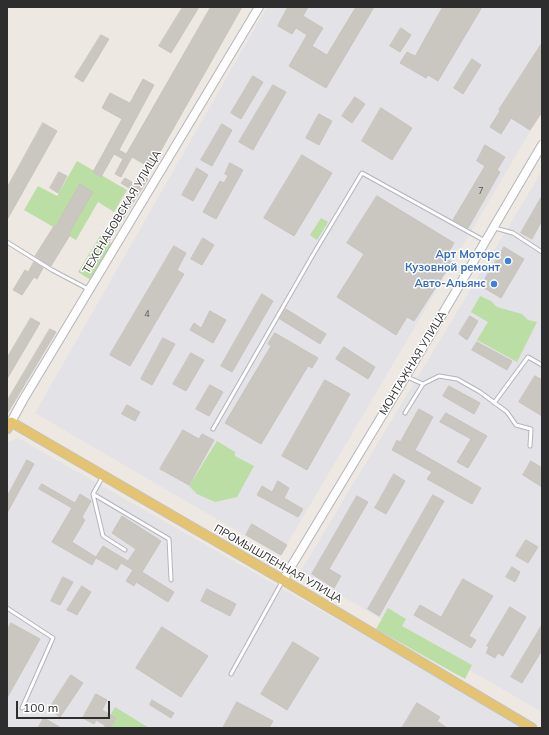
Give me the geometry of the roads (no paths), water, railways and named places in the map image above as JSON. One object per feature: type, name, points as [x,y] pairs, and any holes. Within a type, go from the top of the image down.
[{"type":"main road","name":"ПРОМЫШЛЕННАЯ УЛИЦА","points":[[8,423],[283,580],[532,728]]},
{"type":"street","name":"ТЕХСНАБОВСКАЯ УЛИЦА","points":[[8,423],[90,290],[259,7]]},
{"type":"street","name":"МОНТАЖНАЯ УЛИЦА","points":[[283,580],[406,376],[542,145]]},
{"type":"lane","points":[[213,429],[314,253],[362,173],[485,241]]},
{"type":"lane","points":[[493,228],[513,233],[542,252]]},
{"type":"lane","points":[[7,242],[52,270],[90,290]]},
{"type":"lane","points":[[494,403],[528,357],[542,365]]},
{"type":"lane","points":[[406,376],[423,384]]},
{"type":"lane","points":[[405,413],[423,384],[439,376],[457,379],[480,392],[507,412],[516,425],[531,429],[530,446]]},
{"type":"lane","points":[[102,476],[93,494],[103,536],[125,550]]},
{"type":"lane","points":[[93,494],[169,539],[171,580]]},
{"type":"lane","points":[[231,674],[283,580]]},
{"type":"lane","points":[[7,608],[53,638],[22,708]]},
{"type":"place","name":"Арт Моторс Кузовной ремонт","points":[[508,261]]},
{"type":"place","name":"Авто-Альянс","points":[[494,284]]}]
